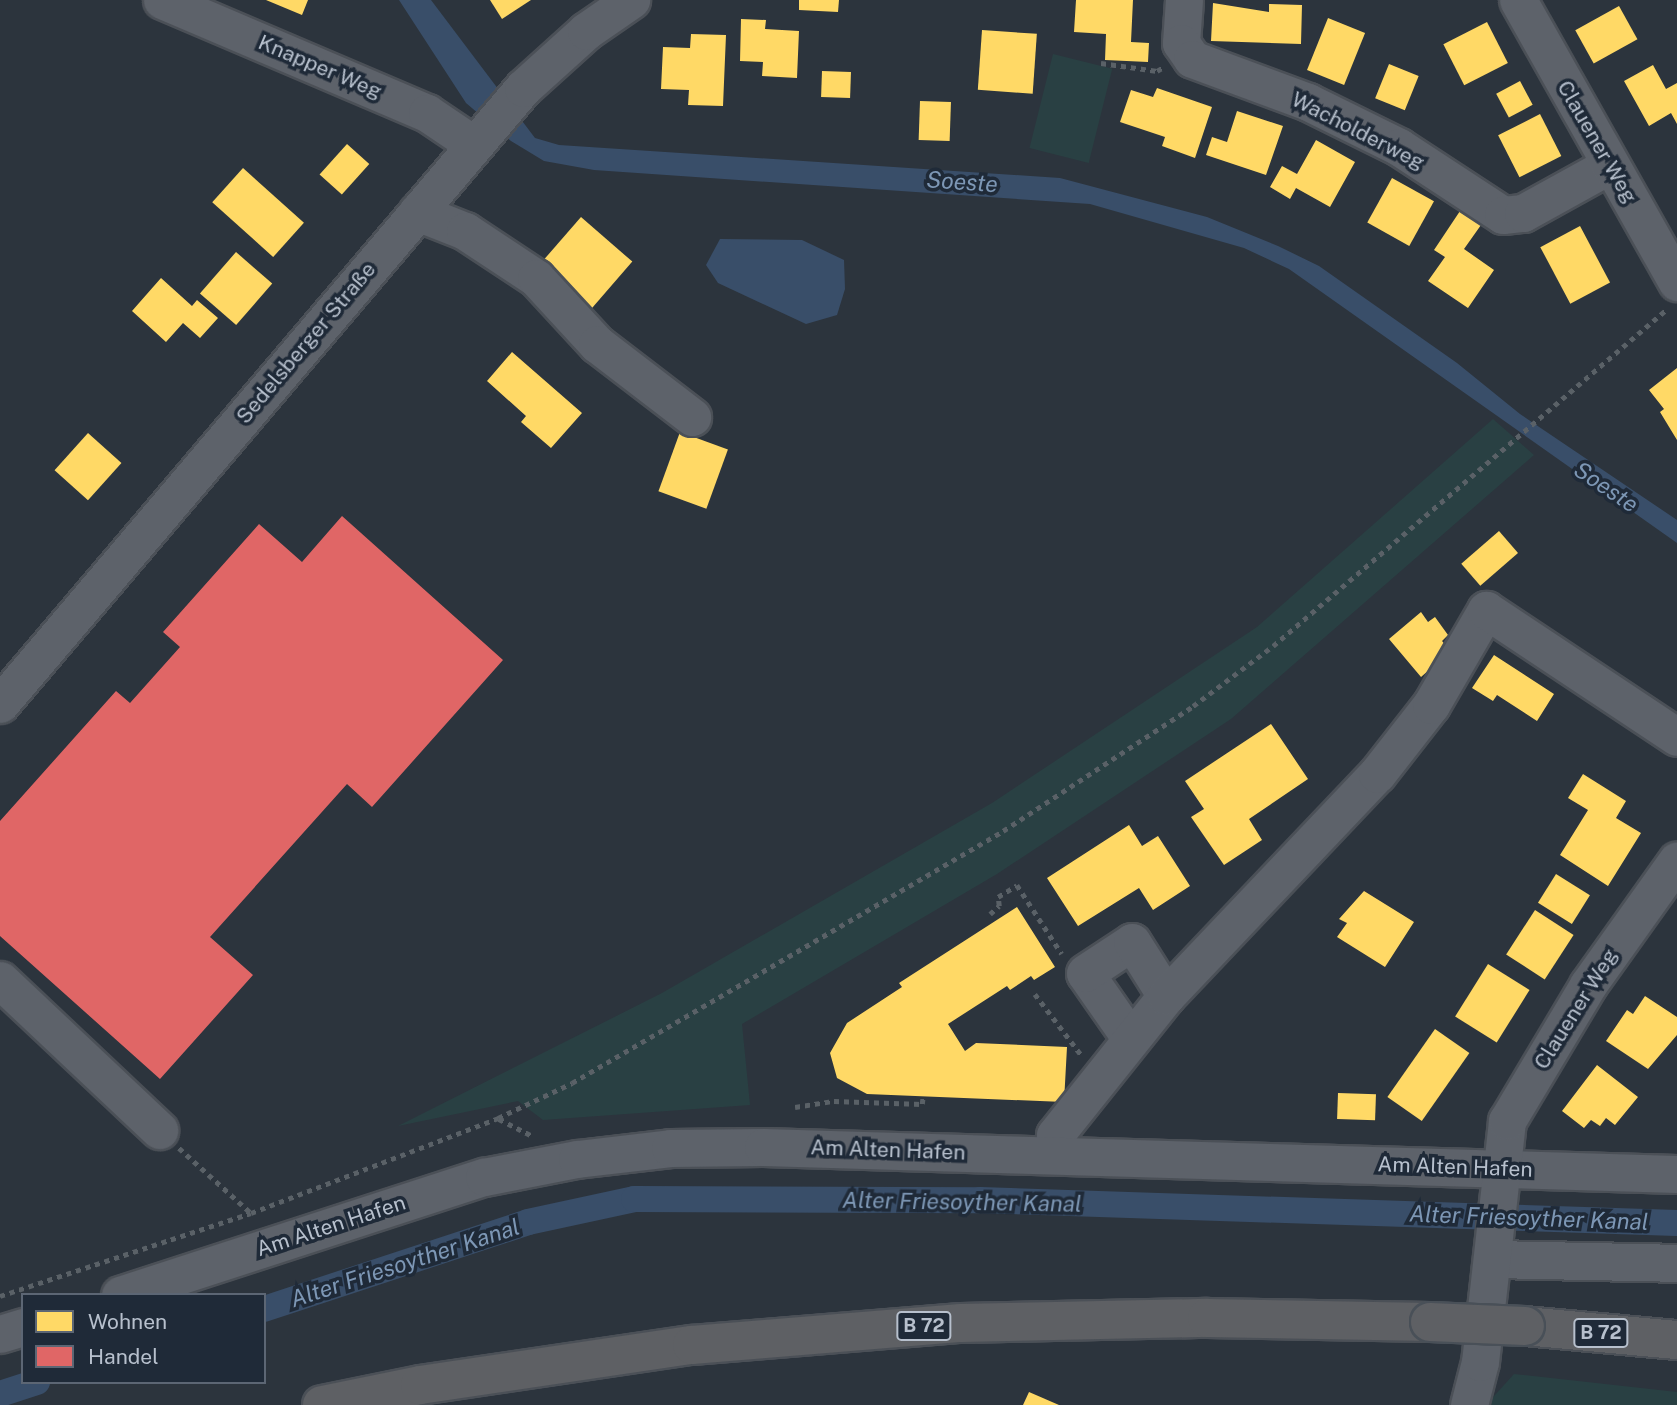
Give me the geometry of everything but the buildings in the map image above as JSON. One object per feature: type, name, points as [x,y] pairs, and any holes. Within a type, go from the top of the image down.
[{"type":"highway","name":"B 72","points":[[322,1405],[420,1385],[692,1345],[961,1323],[1208,1318],[1430,1322],[1525,1326],[1677,1340]]},
{"type":"street","name":"Knapper Weg","points":[[162,0],[428,113],[478,139]]},
{"type":"street","name":"Sedelsberger Straße","points":[[0,704],[523,88],[586,31],[631,0]]},
{"type":"street","points":[[1184,0],[1181,43],[1186,51]]},
{"type":"street","name":"Clauener Weg","points":[[1518,0],[1677,282]]},
{"type":"street","name":"Wacholderweg","points":[[1186,51],[1192,60],[1308,102],[1399,147],[1503,215],[1523,213],[1610,165]]},
{"type":"street","points":[[417,212],[466,231],[536,278],[597,344],[692,417]]},
{"type":"street","points":[[1053,1155],[1055,1135],[1166,996],[1377,774],[1431,705],[1486,610],[1677,737]]},
{"type":"street","name":"Clauener Weg","points":[[1469,1405],[1480,1362],[1507,1121],[1588,985],[1677,860]]},
{"type":"street","points":[[1131,1039],[1085,973],[1132,942],[1166,996]]},
{"type":"street","points":[[0,981],[159,1130]]},
{"type":"street","name":"Am Alten Hafen","points":[[126,1293],[484,1177],[577,1159],[670,1148],[763,1147],[1053,1155],[1496,1215],[1677,1174]]},
{"type":"street","points":[[1496,1215],[1677,1263]]},
{"type":"street","points":[[0,1334],[21,1328]]},
{"type":"path","points":[[1101,63],[1157,71],[1186,51]]},
{"type":"path","points":[[0,1296],[251,1213],[456,1135],[572,1083],[1003,831],[1193,706],[1273,646],[1677,301]]},
{"type":"path","points":[[990,914],[999,906],[998,897],[1017,885],[1069,965],[1085,973]]},
{"type":"path","points":[[1035,994],[1100,1079]]},
{"type":"path","points":[[796,1107],[834,1101],[922,1104],[923,1096]]},
{"type":"path","points":[[159,1130],[251,1213]]},
{"type":"green space","points":[[1053,54],[1112,69],[1089,163],[1030,148]]},
{"type":"green space","points":[[1493,419],[1534,455],[1231,719],[997,874],[742,1024],[750,1105],[543,1120],[518,1101],[398,1126],[662,993],[992,803],[1257,627]]},
{"type":"green space","points":[[1514,1374],[1677,1392],[1677,1405],[1486,1405]]},
{"type":"water","name":"Soeste","points":[[399,0],[431,0],[535,138],[559,145],[1060,178],[1207,217],[1278,246],[1319,266],[1457,363],[1520,414],[1677,520],[1677,543],[1289,269],[1244,248],[1090,204],[594,170],[544,161],[511,141],[466,103]]},
{"type":"water","points":[[720,239],[802,240],[844,260],[845,289],[837,315],[806,324],[718,283],[706,265]]},
{"type":"waterway","name":"Alter Friesoyther Kanal","points":[[266,1308],[528,1222],[634,1199],[980,1200],[1677,1223]]},
{"type":"waterway","name":"Alter Friesoyther Kanal","points":[[0,1394],[31,1384]]}]
